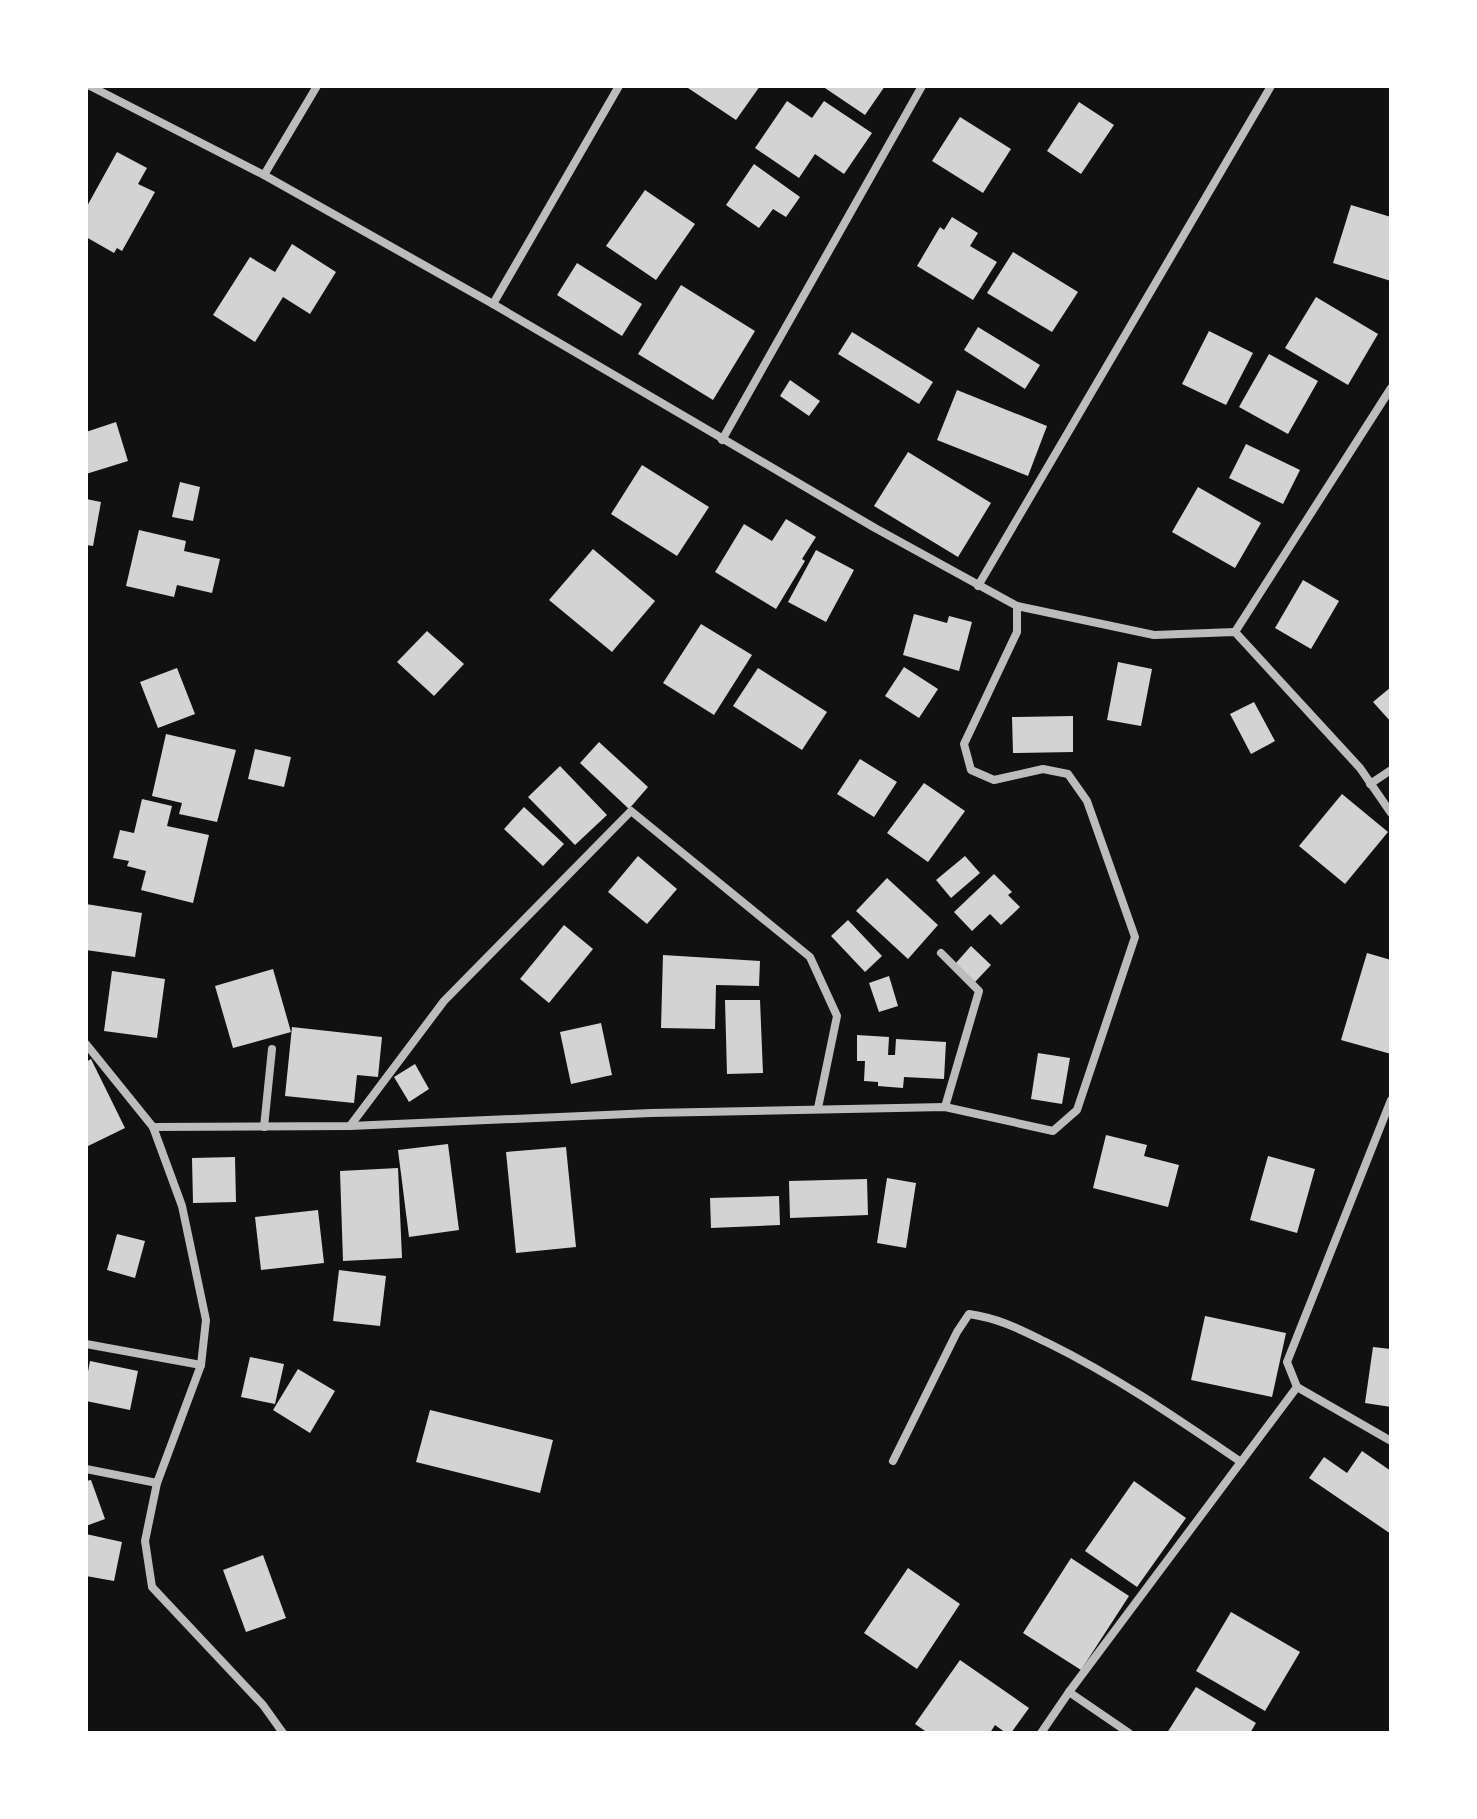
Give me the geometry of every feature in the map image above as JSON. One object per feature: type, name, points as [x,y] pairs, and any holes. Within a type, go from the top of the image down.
[{"type":"street","points":[[90,86],[264,175],[493,304],[722,440],[1017,606],[1154,635],[1235,632],[1360,768],[1391,813]]},
{"type":"street","points":[[264,175],[317,86]]},
{"type":"street","points":[[493,304],[619,86]]},
{"type":"street","points":[[722,440],[922,86]]},
{"type":"street","points":[[978,586],[1271,86]]},
{"type":"street","points":[[1235,632],[1391,388]]},
{"type":"street","points":[[153,1127],[350,1126],[818,1108],[945,1107],[1053,1131],[1077,1110],[1135,937],[1087,801],[1068,774],[1043,769],[994,780],[971,770],[964,744],[1017,632],[1017,606]]},
{"type":"street","points":[[1370,784],[1391,770]]},
{"type":"street","points":[[350,1126],[444,1001],[631,811],[810,957],[837,1016],[818,1108]]},
{"type":"street","points":[[941,953],[979,991],[945,1107]]},
{"type":"street","points":[[86,1044],[153,1127],[182,1206],[206,1320],[201,1365],[157,1483],[145,1541],[152,1587],[263,1705],[283,1733]]},
{"type":"street","points":[[264,1127],[272,1049]]},
{"type":"street","points":[[1391,1100],[1287,1362],[1297,1387],[1391,1441]]},
{"type":"street","points":[[893,1461],[969,1314],[998,1319],[1072,1355],[1145,1397],[1241,1462]]},
{"type":"street","points":[[86,1344],[201,1365]]},
{"type":"street","points":[[1041,1733],[1297,1387]]},
{"type":"street","points":[[86,1469],[157,1483]]},
{"type":"street","points":[[1069,1692],[1129,1733]]},
{"type":"building","points":[[685,86],[760,86],[736,120]]},
{"type":"building","points":[[822,86],[885,86],[865,115]]},
{"type":"building","points":[[787,101],[812,118],[824,101],[872,133],[844,174],[815,154],[799,178],[755,148]]},
{"type":"building","points":[[1079,102],[1114,125],[1081,174],[1047,151]]},
{"type":"building","points":[[960,117],[1011,149],[983,193],[932,161]]},
{"type":"building","points":[[117,152],[147,168],[138,184],[155,192],[122,251],[117,248],[114,253],[86,237],[86,208]]},
{"type":"building","points":[[754,164],[800,197],[786,217],[773,209],[759,228],[726,205]]},
{"type":"building","points":[[645,190],[695,224],[656,280],[606,246]]},
{"type":"building","points":[[1351,205],[1391,217],[1391,281],[1333,263]]},
{"type":"building","points":[[952,217],[978,233],[970,246],[997,262],[973,300],[917,266],[940,227],[944,230]]},
{"type":"building","points":[[292,244],[336,272],[310,314],[283,297],[255,342],[213,315],[250,257],[275,272]]},
{"type":"building","points":[[1013,252],[1078,292],[1052,332],[987,293]]},
{"type":"building","points":[[577,263],[642,304],[622,336],[557,295]]},
{"type":"building","points":[[681,285],[755,331],[713,400],[638,354]]},
{"type":"building","points":[[1316,297],[1378,334],[1348,385],[1285,348]]},
{"type":"building","points":[[978,327],[1040,365],[1025,389],[964,350]]},
{"type":"building","points":[[1209,331],[1253,353],[1226,405],[1182,384]]},
{"type":"building","points":[[852,332],[933,382],[919,404],[838,354]]},
{"type":"building","points":[[1269,354],[1318,381],[1288,434],[1239,407]]},
{"type":"building","points":[[790,380],[820,401],[809,416],[780,396]]},
{"type":"building","points":[[957,390],[1047,426],[1028,476],[937,440]]},
{"type":"building","points":[[116,422],[128,461],[86,474],[86,432]]},
{"type":"building","points":[[1246,444],[1300,470],[1283,504],[1229,478]]},
{"type":"building","points":[[908,452],[991,503],[958,557],[874,506]]},
{"type":"building","points":[[642,465],[709,507],[677,556],[611,514]]},
{"type":"building","points":[[180,482],[200,487],[193,521],[172,517]]},
{"type":"building","points":[[1198,487],[1261,523],[1235,568],[1172,532]]},
{"type":"building","points":[[86,499],[101,502],[93,546],[86,545]]},
{"type":"building","points":[[786,519],[816,537],[776,609],[715,572],[744,524],[772,541]]},
{"type":"building","points":[[139,530],[186,541],[184,551],[220,559],[212,593],[177,585],[174,597],[126,586]]},
{"type":"building","points":[[593,549],[655,601],[612,652],[549,600]]},
{"type":"building","points":[[816,550],[854,570],[826,622],[788,602]]},
{"type":"building","points":[[1303,580],[1339,601],[1311,649],[1275,628]]},
{"type":"building","points":[[914,614],[947,623],[949,616],[972,622],[959,671],[903,655]]},
{"type":"building","points":[[701,624],[752,655],[714,715],[663,683]]},
{"type":"building","points":[[427,631],[464,664],[434,696],[397,662]]},
{"type":"building","points":[[1118,662],[1152,669],[1141,726],[1107,720]]},
{"type":"building","points":[[904,667],[938,689],[919,718],[885,696]]},
{"type":"building","points":[[177,668],[195,714],[158,728],[140,682]]},
{"type":"building","points":[[758,668],[827,712],[802,750],[733,706]]},
{"type":"building","points":[[1391,687],[1391,722],[1373,702]]},
{"type":"building","points":[[1254,702],[1275,741],[1251,754],[1230,714]]},
{"type":"building","points":[[1073,716],[1073,752],[1013,753],[1012,717]]},
{"type":"building","points":[[166,734],[236,750],[217,822],[179,814],[182,803],[152,796]]},
{"type":"building","points":[[599,742],[648,787],[629,809],[580,763]]},
{"type":"building","points":[[255,749],[291,757],[284,787],[248,779]]},
{"type":"building","points":[[860,759],[897,782],[874,817],[837,794]]},
{"type":"building","points":[[560,766],[607,815],[575,845],[528,797]]},
{"type":"building","points":[[924,783],[965,811],[928,862],[887,833]]},
{"type":"building","points":[[1342,794],[1388,832],[1345,884],[1299,846]]},
{"type":"building","points":[[142,799],[172,806],[167,826],[209,835],[193,903],[141,890],[146,871],[127,866],[129,861],[113,858],[120,830],[134,833]]},
{"type":"building","points":[[524,807],[564,844],[543,866],[504,829]]},
{"type":"building","points":[[638,856],[677,889],[647,924],[608,892]]},
{"type":"building","points":[[965,856],[980,873],[951,898],[936,880]]},
{"type":"building","points":[[994,874],[1012,892],[1008,895],[1020,907],[1001,925],[990,914],[972,931],[954,912]]},
{"type":"building","points":[[887,878],[938,925],[908,959],[856,911]]},
{"type":"building","points":[[86,904],[142,913],[135,957],[86,950]]},
{"type":"building","points":[[848,920],[882,956],[865,972],[831,936]]},
{"type":"building","points":[[564,925],[593,949],[549,1003],[520,979]]},
{"type":"building","points":[[971,946],[991,965],[975,982],[955,964]]},
{"type":"building","points":[[1367,953],[1391,960],[1391,1054],[1341,1040]]},
{"type":"building","points":[[663,955],[760,961],[759,986],[716,985],[715,1029],[661,1028]]},
{"type":"building","points":[[273,969],[291,1032],[233,1048],[215,986]]},
{"type":"building","points":[[112,971],[165,979],[157,1038],[104,1031]]},
{"type":"building","points":[[889,976],[898,1006],[879,1012],[869,983]]},
{"type":"building","points":[[725,1000],[760,1000],[763,1073],[727,1074]]},
{"type":"building","points":[[601,1023],[612,1075],[571,1084],[560,1032]]},
{"type":"building","points":[[292,1027],[382,1037],[378,1077],[357,1075],[354,1103],[285,1096]]},
{"type":"building","points":[[857,1035],[889,1037],[888,1055],[895,1055],[896,1039],[946,1042],[944,1079],[904,1077],[903,1088],[878,1086],[878,1082],[864,1081],[865,1061],[857,1061]]},
{"type":"building","points":[[1038,1053],[1070,1058],[1062,1104],[1031,1099]]},
{"type":"building","points":[[91,1059],[125,1128],[86,1147],[86,1062]]},
{"type":"building","points":[[415,1064],[429,1089],[409,1102],[394,1077]]},
{"type":"building","points":[[1106,1135],[1147,1145],[1144,1156],[1179,1165],[1168,1207],[1093,1188]]},
{"type":"building","points":[[448,1144],[459,1230],[409,1237],[398,1150]]},
{"type":"building","points":[[566,1147],[576,1247],[516,1253],[506,1152]]},
{"type":"building","points":[[1268,1156],[1315,1169],[1297,1233],[1250,1220]]},
{"type":"building","points":[[235,1157],[236,1202],[193,1203],[192,1158]]},
{"type":"building","points":[[398,1168],[402,1258],[343,1261],[340,1171]]},
{"type":"building","points":[[887,1178],[916,1183],[906,1248],[877,1243]]},
{"type":"building","points":[[867,1179],[868,1215],[790,1218],[789,1181]]},
{"type":"building","points":[[779,1196],[780,1225],[711,1228],[710,1198]]},
{"type":"building","points":[[318,1210],[324,1263],[261,1270],[255,1217]]},
{"type":"building","points":[[117,1234],[145,1241],[135,1278],[107,1270]]},
{"type":"building","points":[[339,1270],[386,1276],[380,1326],[333,1321]]},
{"type":"building","points":[[1205,1316],[1286,1333],[1272,1397],[1191,1380]]},
{"type":"building","points":[[1373,1347],[1391,1349],[1391,1407],[1365,1403]]},
{"type":"building","points":[[250,1357],[284,1364],[275,1404],[241,1397]]},
{"type":"building","points":[[90,1361],[138,1371],[130,1410],[86,1401]]},
{"type":"building","points":[[298,1369],[335,1391],[310,1433],[273,1410]]},
{"type":"building","points":[[430,1410],[553,1440],[540,1493],[416,1462]]},
{"type":"building","points":[[1362,1451],[1391,1471],[1391,1534],[1309,1478],[1324,1457],[1347,1473]]},
{"type":"building","points":[[91,1480],[105,1519],[86,1526],[86,1481]]},
{"type":"building","points":[[1134,1481],[1186,1518],[1137,1587],[1085,1551]]},
{"type":"building","points":[[86,1534],[122,1542],[114,1581],[86,1576]]},
{"type":"building","points":[[263,1555],[286,1618],[246,1632],[223,1570]]},
{"type":"building","points":[[1071,1558],[1129,1596],[1081,1670],[1023,1633]]},
{"type":"building","points":[[908,1568],[960,1604],[917,1669],[864,1633]]},
{"type":"building","points":[[1231,1612],[1300,1652],[1265,1711],[1196,1671]]},
{"type":"building","points":[[960,1660],[1029,1708],[1011,1733],[995,1725],[990,1733],[928,1733],[915,1724]]},
{"type":"building","points":[[1196,1687],[1256,1723],[1250,1733],[1167,1733]]}]
